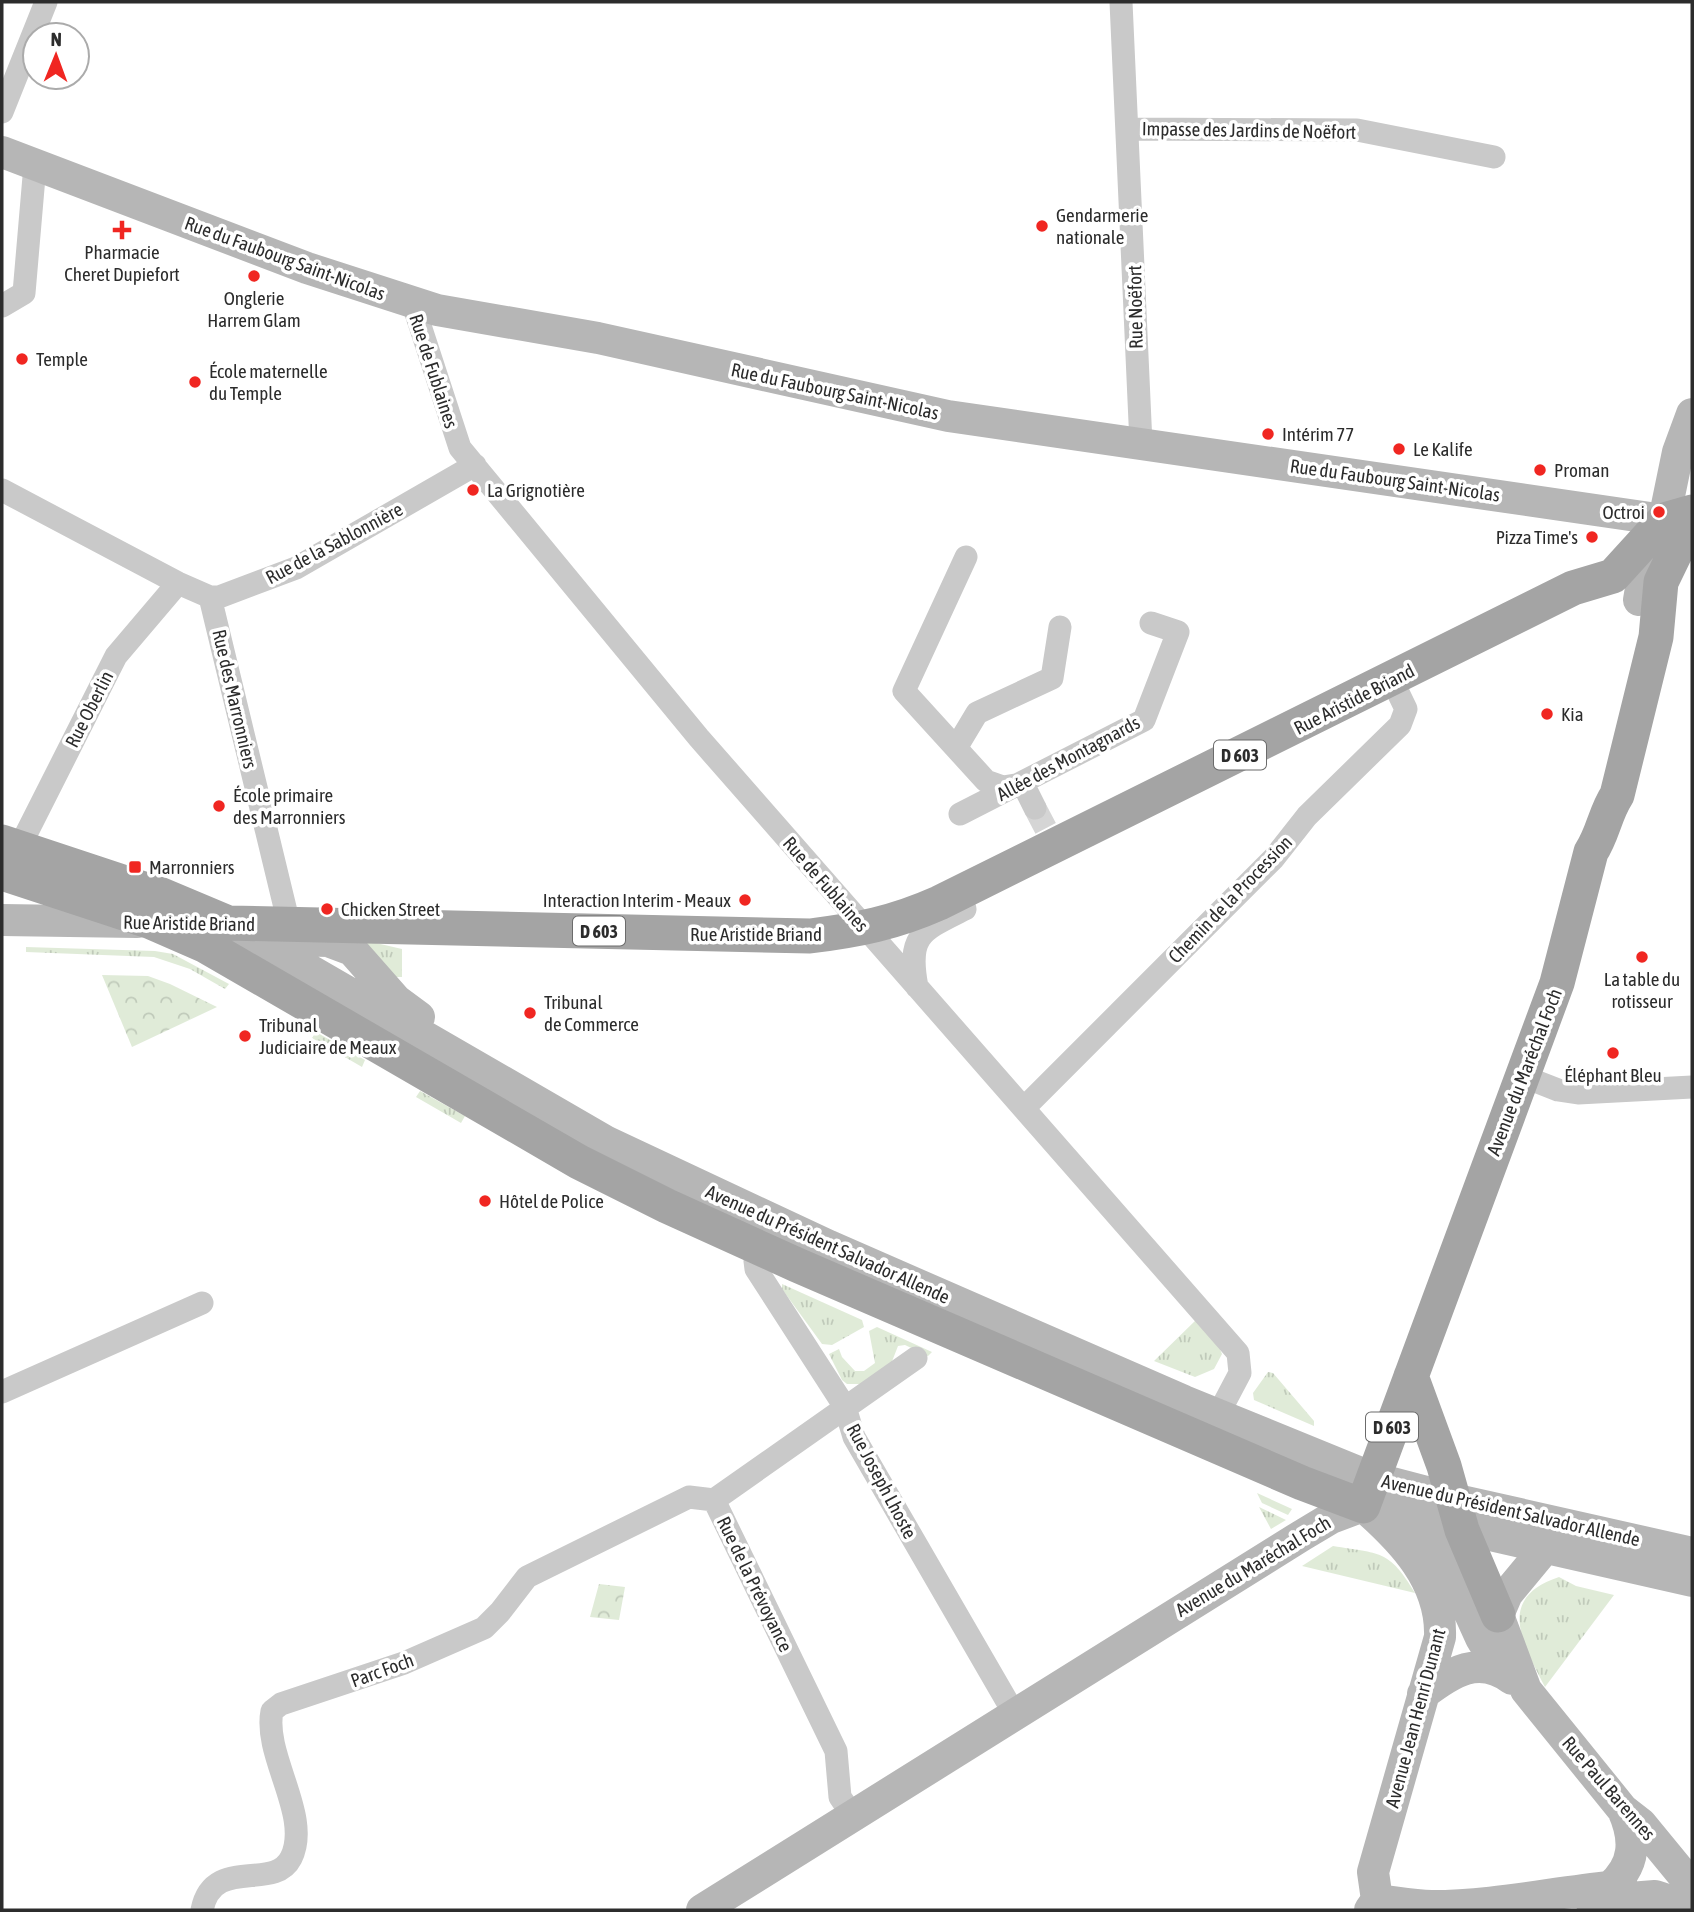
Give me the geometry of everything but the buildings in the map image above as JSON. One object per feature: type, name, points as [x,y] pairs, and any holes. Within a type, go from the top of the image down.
[{"type":"main road","points":[[1605,579],[1683,522]]},
{"type":"main road","name":"Avenue du Maréchal Foch","points":[[1368,1492],[1557,983],[1591,852],[1600,839],[1610,805],[1617,795],[1656,637],[1661,582],[1677,550],[1692,540]]},
{"type":"main road","points":[[1605,579],[1630,583],[1639,600]]},
{"type":"main road","name":"Rue Aristide Briand","points":[[228,923],[810,936],[865,929],[900,920],[1051,839],[1396,686],[1573,588],[1605,579]]},
{"type":"main road","name":"Avenue du Maréchal Foch","points":[[1591,852],[1588,836],[1635,643],[1639,600]]},
{"type":"main road","points":[[8,854],[159,894],[228,923]]},
{"type":"main road","name":"Avenue du Président Salvador Allende","points":[[8,854],[206,946],[593,1152],[643,1186],[761,1249],[797,1265],[846,1270],[1211,1428],[1368,1492]]},
{"type":"main road","points":[[1411,1376],[1444,1465],[1457,1515],[1498,1615]]},
{"type":"street","points":[[2,111],[46,2]]},
{"type":"street","name":"Rue Noëfort","points":[[1121,2],[1141,444]]},
{"type":"street","name":"Impasse des Jardins de Noëfort","points":[[1128,129],[1357,130],[1471,155],[1494,157]]},
{"type":"street","name":"Rue du Faubourg Saint-Nicolas","points":[[2,152],[413,304],[598,338],[910,408],[1683,522]]},
{"type":"street","points":[[2,306],[24,293],[35,164]]},
{"type":"street","name":"Rue de Fublaines","points":[[413,304],[432,354],[452,429],[460,448],[699,738],[1238,1353],[1240,1373],[1211,1428]]},
{"type":"street","name":"Avenue du Maréchal Foch","points":[[1639,600],[1645,565],[1683,522],[1684,470],[1692,414]]},
{"type":"street","name":"Rue de la Sablonnière","points":[[210,597],[227,594],[296,568],[475,465]]},
{"type":"street","points":[[2,490],[178,583],[210,597]]},
{"type":"street","points":[[966,557],[904,691],[986,781],[1003,787],[1023,784],[1035,808]]},
{"type":"street","name":"Rue Oberlin","points":[[8,854],[116,656],[178,583]]},
{"type":"street","name":"Rue des Marronniers","points":[[210,597],[289,924]]},
{"type":"street","name":"Allée des Montagnards","points":[[960,814],[1144,720],[1178,632],[1151,623]]},
{"type":"street","points":[[956,748],[977,713],[1052,678],[1060,626]]},
{"type":"street","name":"Rue Aristide Briand","points":[[917,987],[912,957],[921,935],[936,923],[1396,686]]},
{"type":"street","name":"Chemin de la Procession","points":[[1024,1108],[1274,858],[1307,816],[1401,725],[1406,709],[1396,686]]},
{"type":"street","name":"Rue Aristide Briand","points":[[2,920],[228,923]]},
{"type":"street","points":[[228,923],[281,940],[328,941],[352,950],[396,1000],[425,1021],[551,1094],[593,1152]]},
{"type":"street","points":[[1522,1076],[1558,1090],[1578,1093],[1692,1087]]},
{"type":"street","name":"Avenue du Président Salvador Allende","points":[[593,1152],[829,1247],[1211,1428]]},
{"type":"street","points":[[643,1186],[766,1235],[829,1247]]},
{"type":"street","name":"Rue Joseph Lhoste","points":[[761,1249],[755,1261],[756,1269],[845,1407],[853,1437],[1015,1715]]},
{"type":"street","points":[[2,1392],[202,1303]]},
{"type":"street","name":"Rue de la Prévoyance","points":[[853,1816],[841,1797],[836,1751],[714,1500],[916,1358]]},
{"type":"street","name":"Avenue du Maréchal Foch","points":[[702,1910],[1368,1492]]},
{"type":"street","name":"Avenue du Président Salvador Allende","points":[[1368,1492],[1457,1515],[1692,1553]]},
{"type":"street","name":"Avenue du Président Salvador Allende","points":[[1368,1492],[1420,1520],[1457,1515],[1545,1548],[1692,1581]]},
{"type":"street","name":"Avenue Jean Henri Dunant","points":[[1368,1492],[1426,1577],[1439,1608],[1440,1637],[1373,1872],[1374,1905]]},
{"type":"street","name":"Parc Foch","points":[[202,1910],[205,1892],[218,1881],[278,1869],[290,1860],[294,1847],[293,1810],[268,1729],[272,1711],[281,1704],[404,1663],[484,1628],[527,1577],[689,1497],[714,1500]]},
{"type":"street","points":[[1420,1520],[1437,1541],[1481,1638],[1501,1671]]},
{"type":"street","points":[[1498,1615],[1507,1594],[1545,1548]]},
{"type":"street","name":"Rue Paul Barennes","points":[[1498,1615],[1526,1690]]},
{"type":"street","points":[[1423,1695],[1457,1671],[1470,1667],[1485,1666],[1501,1671]]},
{"type":"street","name":"Rue Paul Barennes","points":[[1501,1671],[1526,1690],[1623,1810],[1641,1824],[1692,1888]]},
{"type":"street","points":[[1610,1887],[1625,1872],[1634,1841],[1623,1810]]},
{"type":"street","points":[[1374,1905],[1431,1906],[1548,1897],[1569,1891],[1659,1884],[1692,1888]]},
{"type":"street","points":[[1548,1897],[1570,1902],[1655,1896],[1692,1908]]},
{"type":"green space","points":[[363,940],[402,949],[402,977],[390,977]]},
{"type":"green space","points":[[26,947],[155,951],[173,954],[229,984],[225,989],[190,969],[154,957],[26,952]]},
{"type":"green space","points":[[102,975],[148,976],[217,1007],[132,1047]]},
{"type":"green space","points":[[316,1032],[365,1060],[362,1067],[312,1038]]},
{"type":"green space","points":[[420,1091],[465,1116],[461,1123],[416,1097]]},
{"type":"green space","points":[[782,1284],[862,1320],[864,1327],[832,1345],[822,1344],[782,1289]]},
{"type":"green space","points":[[1196,1320],[1217,1342],[1222,1354],[1214,1369],[1195,1377],[1154,1361]]},
{"type":"green space","points":[[877,1327],[932,1352],[928,1356],[905,1345],[898,1346],[891,1364],[864,1384],[847,1384],[842,1380],[829,1354],[839,1349],[842,1357],[855,1371],[864,1371],[875,1363],[869,1331]]},
{"type":"green space","points":[[1268,1372],[1273,1373],[1314,1421],[1314,1426],[1254,1400],[1253,1393]]},
{"type":"green space","points":[[1257,1493],[1292,1509],[1288,1515],[1262,1503]]},
{"type":"green space","points":[[1259,1507],[1286,1520],[1271,1529]]},
{"type":"green space","points":[[1333,1546],[1382,1556],[1398,1568],[1415,1593],[1302,1566]]},
{"type":"green space","points":[[1559,1577],[1576,1586],[1614,1595],[1545,1687],[1523,1639],[1521,1610],[1527,1597],[1539,1586]]},
{"type":"green space","points":[[599,1584],[625,1587],[619,1620],[590,1617]]},
{"type":"tunnel","points":[[1035,808],[1047,831]]},
{"type":"place","name":"Gendarmerie nationale","points":[[1042,226]]},
{"type":"place","name":"Pharmacie Cheret Dupiefort","points":[[122,230]]},
{"type":"place","name":"Onglerie Harrem Glam","points":[[254,276]]},
{"type":"place","name":"Temple","points":[[22,359]]},
{"type":"place","name":"École maternelle du Temple","points":[[195,382]]},
{"type":"place","name":"Intérim 77","points":[[1268,434]]},
{"type":"place","name":"Le Kalife","points":[[1399,449]]},
{"type":"place","name":"Proman","points":[[1540,470]]},
{"type":"place","name":"La Grignotière","points":[[473,490]]},
{"type":"place","name":"Octroi","points":[[1659,512]]},
{"type":"place","name":"Pizza Time's","points":[[1592,537]]},
{"type":"place","name":"Kia","points":[[1547,714]]},
{"type":"place","name":"École primaire des Marronniers","points":[[219,806]]},
{"type":"place","name":"Marronniers","points":[[135,867]]},
{"type":"place","name":"Interaction Interim - Meaux","points":[[745,900]]},
{"type":"place","name":"Chicken Street","points":[[327,909]]},
{"type":"place","name":"La table du rotisseur","points":[[1642,957]]},
{"type":"place","name":"Tribunal de Commerce","points":[[530,1013]]},
{"type":"place","name":"Tribunal Judiciaire de Meaux","points":[[245,1036]]},
{"type":"place","name":"Éléphant Bleu","points":[[1613,1053]]},
{"type":"place","name":"Hôtel de Police","points":[[485,1201]]}]
